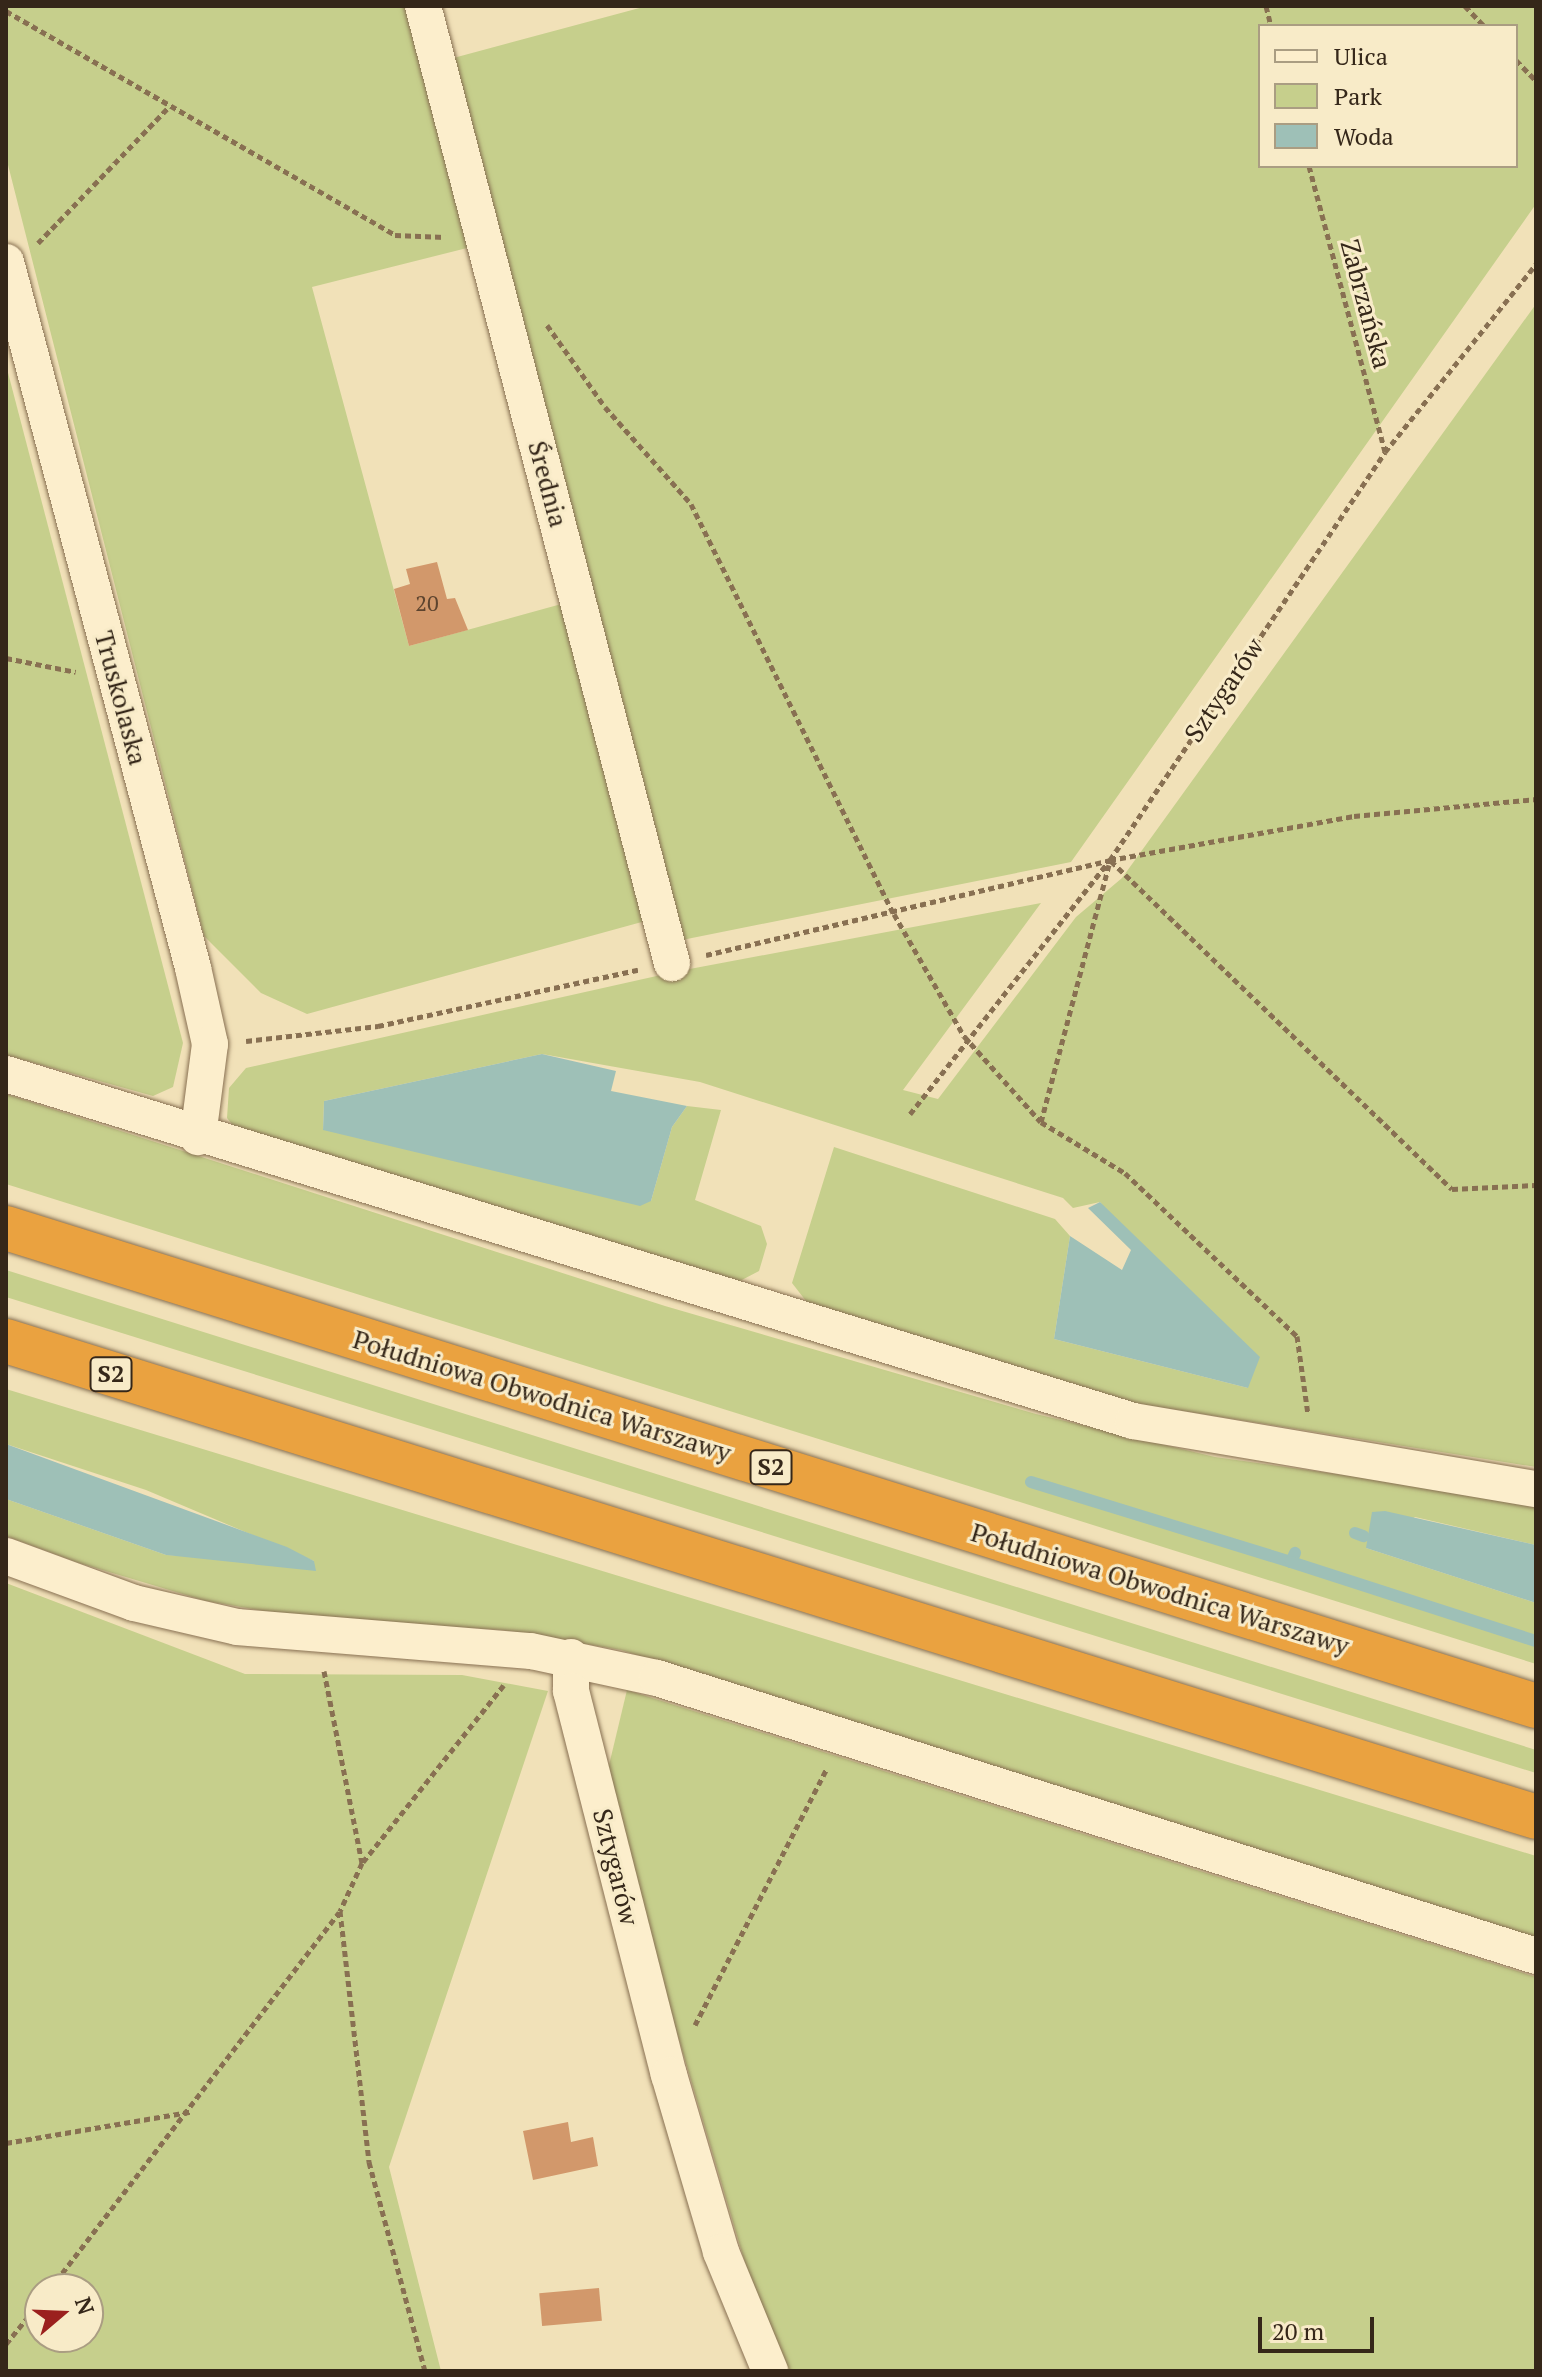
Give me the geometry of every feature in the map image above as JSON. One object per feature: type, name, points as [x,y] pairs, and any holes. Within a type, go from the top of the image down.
[{"type":"highway","name":"Południowa Obwodnica Warszawy","points":[[6,1228],[1536,1706]]},
{"type":"highway","name":"S2","points":[[6,1341],[1536,1817]]},
{"type":"street","name":"Średnia","points":[[423,6],[672,963]]},
{"type":"street","name":"Truskolaska","points":[[7,268],[210,1044],[198,1137]]},
{"type":"street","points":[[6,1074],[198,1137],[1133,1421],[1313,1454],[1536,1489]]},
{"type":"street","points":[[6,1556],[134,1603],[320,1638],[531,1651],[571,1657],[843,1736],[1536,1956]]},
{"type":"street","name":"Sztygarów","points":[[571,1657],[571,1691],[669,2075],[721,2252],[770,2371]]},
{"type":"path","points":[[1465,6],[1482,24]]},
{"type":"path","points":[[6,11],[395,235],[485,238]]},
{"type":"path","points":[[1518,62],[1536,81]]},
{"type":"path","points":[[7,268],[170,106]]},
{"type":"path","name":"Zabrzańska","points":[[1310,168],[1385,452]]},
{"type":"path","name":"Sztygarów","points":[[910,1114],[964,1036],[1110,860],[1385,452],[1536,264]]},
{"type":"path","points":[[540,316],[605,407],[691,504],[894,914],[964,1036],[1041,1122],[1125,1173],[1297,1336],[1313,1454]]},
{"type":"path","points":[[6,658],[116,680]]},
{"type":"path","points":[[210,1044],[378,1026],[894,914],[1110,860],[1354,816],[1536,799]]},
{"type":"path","points":[[1041,1122],[1110,860]]},
{"type":"path","points":[[1110,860],[1452,1189],[1536,1185]]},
{"type":"path","points":[[320,1638],[362,1863]]},
{"type":"path","points":[[63,2273],[192,2112],[340,1911],[362,1863],[531,1651]]},
{"type":"path","points":[[669,2075],[843,1736]]},
{"type":"path","points":[[340,1911],[369,2162],[425,2371]]},
{"type":"path","points":[[6,2143],[192,2112]]},
{"type":"path","points":[[6,2344],[24,2322]]},
{"type":"green space","points":[[6,6],[406,6],[471,247],[312,287],[409,646],[565,603],[649,920],[307,1014],[261,993],[204,936],[6,157]]},
{"type":"green space","points":[[647,6],[1536,6],[1536,204],[1071,862],[682,940],[446,60]]},
{"type":"green space","points":[[1536,304],[1536,1467],[1139,1404],[813,1310],[792,1283],[834,1147],[1055,1219],[1070,1236],[1054,1339],[1248,1388],[1100,1202],[1073,1208],[1063,1198],[700,1082],[542,1054],[324,1101],[323,1129],[651,1201],[672,1127],[687,1106],[721,1110],[695,1200],[761,1226],[767,1244],[759,1271],[738,1282],[236,1129],[227,1118],[229,1088],[246,1068],[679,971],[1041,903],[903,1090],[938,1099],[1076,917],[1122,878]]},
{"type":"green space","points":[[6,365],[183,1043],[173,1087],[153,1096],[6,1055]]},
{"type":"green space","points":[[6,1094],[665,1306],[1036,1414],[1215,1457],[1536,1502],[1536,1545],[1415,1517],[1366,1548],[1536,1603],[1536,1664],[6,1184]]},
{"type":"green space","points":[[6,1270],[1536,1750],[1536,1773],[6,1297]]},
{"type":"green space","points":[[6,1389],[1536,1856],[1536,1939],[621,1650],[503,1630],[311,1619],[206,1601],[79,1563],[6,1536],[6,1499],[166,1555],[314,1561],[146,1490],[6,1444]]},
{"type":"green space","points":[[6,1583],[245,1674],[462,1675],[548,1691],[389,2167],[441,2371],[6,2371]]},
{"type":"green space","points":[[627,1690],[1536,1977],[1536,2371],[777,2371],[604,1786]]},
{"type":"water","points":[[542,1054],[616,1071],[611,1091],[687,1106],[672,1127],[651,1201],[640,1206],[323,1130],[324,1101]]},
{"type":"water","points":[[1100,1202],[1260,1357],[1248,1388],[1054,1339],[1070,1236],[1122,1270],[1131,1250],[1088,1208]]},
{"type":"water","points":[[6,1444],[287,1547],[314,1561],[316,1571],[166,1555],[6,1499]]},
{"type":"water","points":[[1385,1511],[1536,1545],[1536,1603],[1366,1548],[1372,1512]]},
{"type":"building","points":[[437,562],[447,599],[455,598],[468,630],[409,646],[394,589],[410,584],[406,569]]},
{"type":"building","points":[[568,2122],[571,2142],[593,2137],[598,2166],[533,2180],[523,2131]]},
{"type":"building","points":[[599,2288],[602,2321],[542,2326],[539,2293]]},
{"type":"waterway","points":[[1031,1482],[1291,1562],[1295,1553]]},
{"type":"waterway","points":[[1355,1533],[1363,1536]]},
{"type":"waterway","points":[[1291,1562],[1536,1641]]}]
